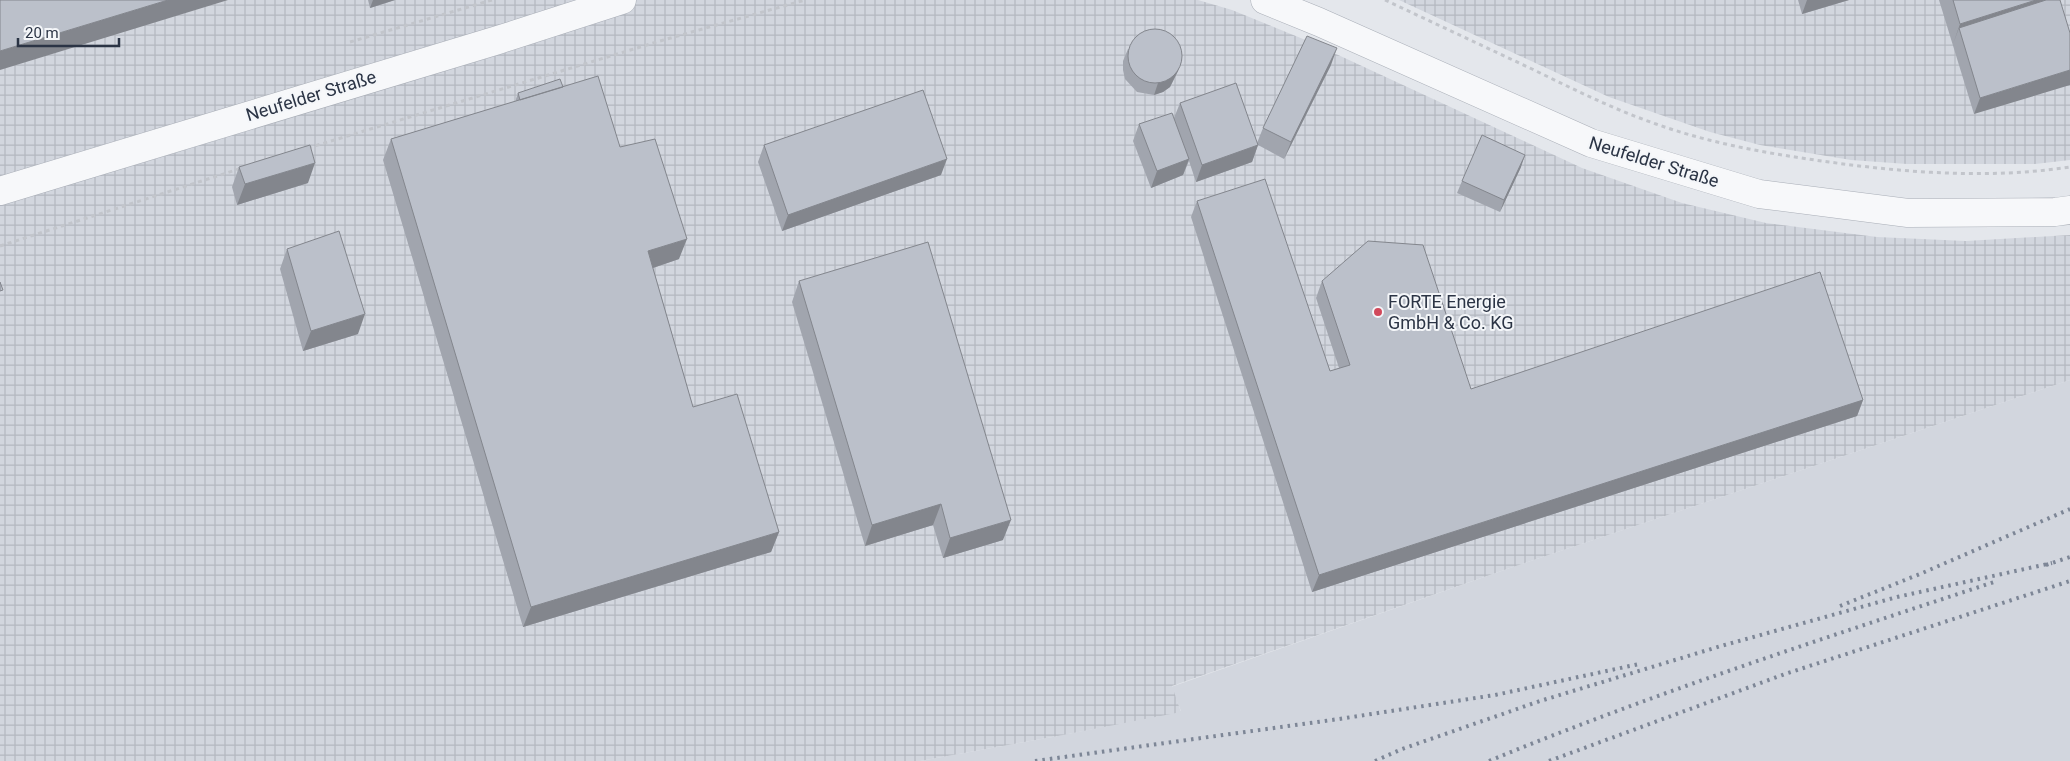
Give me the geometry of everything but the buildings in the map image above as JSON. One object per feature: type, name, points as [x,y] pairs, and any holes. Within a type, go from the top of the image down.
[{"type":"street","name":"Neufelder Straße","points":[[0,190],[498,40],[622,0]]},
{"type":"street","name":"Neufelder Straße","points":[[1265,0],[1319,22],[1591,143],[1759,194],[1908,213],[2055,212],[2070,210]]},
{"type":"path","points":[[350,42],[492,0]]},
{"type":"path","points":[[303,149],[660,41],[805,0]]},
{"type":"path","points":[[1385,0],[1596,100],[1657,124],[1712,140],[1782,156],[1910,171],[1973,173],[2033,171],[2070,167]]},
{"type":"path","points":[[0,246],[248,167]]},
{"type":"shaded area","points":[[0,0],[1198,0],[1232,10],[1308,41],[1582,168],[1682,203],[1766,223],[1877,237],[1966,241],[2070,235],[2070,380],[1510,568],[1172,686],[1181,712],[1058,736],[920,761],[0,761]]},
{"type":"shaded area","points":[[1399,0],[2070,0],[2070,160],[2035,164],[1907,164],[1851,160],[1760,145],[1710,132],[1609,97]]},
{"type":"shaded area","points":[[2070,380],[2070,761],[920,761],[1181,711],[1171,687],[1510,568]]},
{"type":"railway","points":[[1840,606],[1920,574],[2070,509]]},
{"type":"railway","points":[[2046,565],[2070,557]]},
{"type":"railway","points":[[1375,761],[1402,749],[1540,701],[1721,646],[1897,597],[2052,563]]},
{"type":"railway","points":[[1549,761],[1785,674],[2070,581]]},
{"type":"railway","points":[[1489,761],[1677,689],[1994,582]]},
{"type":"railway","points":[[1035,761],[1339,719],[1495,695],[1639,664]]},
{"type":"place","name":"FORTE Energie GmbH & Co. KG","points":[[1378,312]]}]
